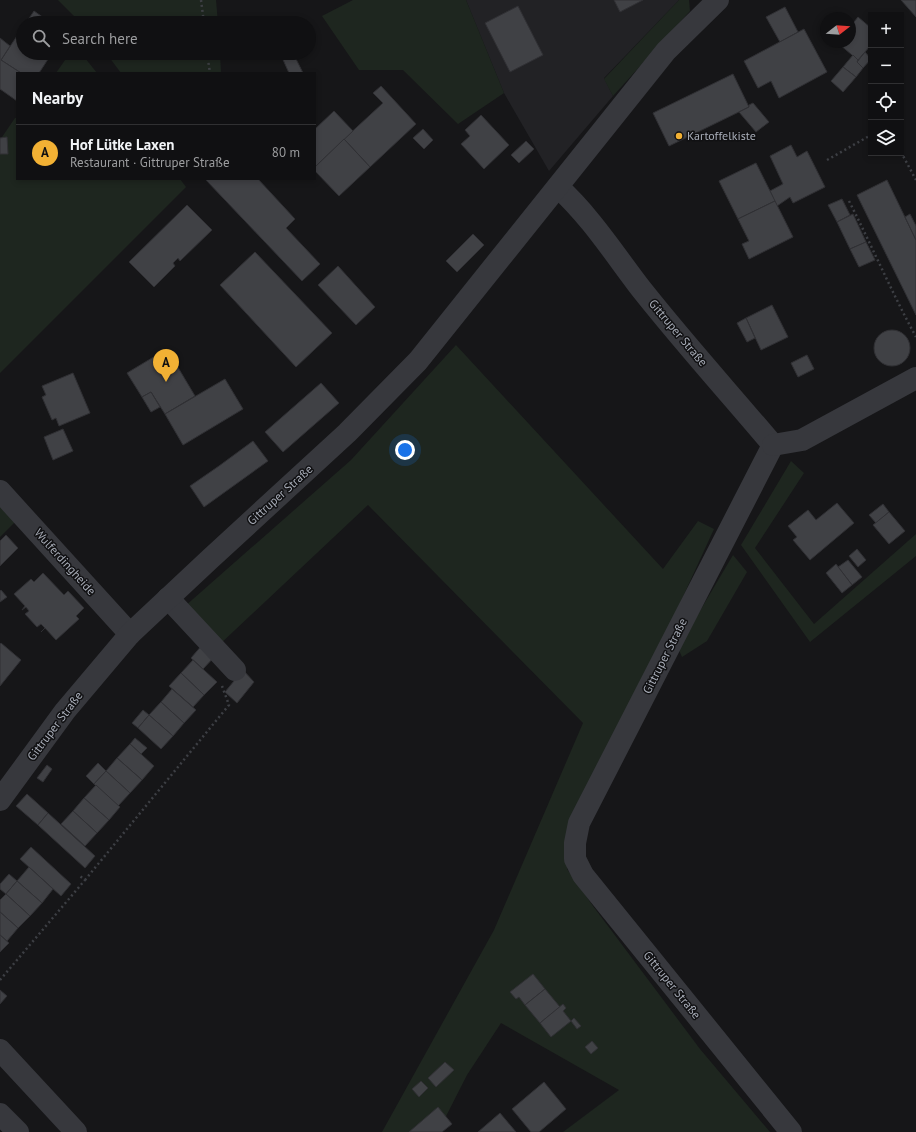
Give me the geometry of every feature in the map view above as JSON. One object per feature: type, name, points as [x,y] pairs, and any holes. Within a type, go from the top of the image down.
[{"type":"street","name":"Gittruper Straße","points":[[0,800],[65,711],[130,634],[347,433],[418,361],[558,187],[626,99],[666,51],[716,1]]},
{"type":"street","name":"Gittruper Straße","points":[[558,187],[574,201],[643,290],[773,445],[579,824],[575,843],[575,859],[583,875],[791,1132]]},
{"type":"street","points":[[773,445],[802,440],[916,378]]},
{"type":"street","name":"Wulferdingheide","points":[[0,491],[130,634]]},
{"type":"street","points":[[168,598],[235,670]]},
{"type":"street","points":[[0,1050],[68,1129]]},
{"type":"street","points":[[0,1114],[18,1132]]},
{"type":"path","points":[[201,0],[203,16]]},
{"type":"path","points":[[209,60],[210,72]]},
{"type":"path","points":[[827,160],[868,137]]},
{"type":"path","points":[[903,156],[916,180]]},
{"type":"path","points":[[849,201],[916,337]]},
{"type":"path","points":[[0,980],[229,704],[221,687],[235,670]]},
{"type":"path","points":[[80,876],[84,880]]},
{"type":"shaded area","points":[[58,0],[216,0],[217,16],[74,16]]},
{"type":"shaded area","points":[[353,0],[466,0],[504,93],[458,124],[403,70],[359,70],[322,16]]},
{"type":"shaded area","points":[[466,0],[679,0],[604,78],[613,96],[549,171],[504,93]]},
{"type":"shaded area","points":[[679,0],[689,0],[690,11],[613,96],[604,79]]},
{"type":"shaded area","points":[[65,60],[87,60],[96,72],[57,72]]},
{"type":"shaded area","points":[[111,60],[220,60],[221,72],[120,72]]},
{"type":"shaded area","points":[[16,118],[16,180],[181,180],[186,187],[0,373],[0,140]]},
{"type":"shaded area","points":[[456,345],[663,569],[698,521],[714,529],[670,625],[573,813],[567,869],[700,1049],[770,1132],[563,1132],[619,1090],[501,1023],[467,1075],[438,1132],[382,1132],[494,930],[583,723],[368,505],[218,646],[184,607],[351,460]]},
{"type":"shaded area","points":[[791,461],[804,473],[755,548],[814,624],[916,534],[916,556],[810,642],[741,545]]},
{"type":"shaded area","points":[[0,505],[15,522],[0,537]]},
{"type":"shaded area","points":[[733,555],[747,572],[707,641],[682,657],[678,648]]},
{"type":"building","points":[[614,0],[643,0],[620,12]]},
{"type":"building","points":[[901,0],[916,0],[916,17]]},
{"type":"building","points":[[518,6],[543,55],[510,72],[485,23]]},
{"type":"building","points":[[785,7],[798,32],[780,42],[766,17]]},
{"type":"building","points":[[34,11],[41,16],[31,16]]},
{"type":"building","points":[[858,17],[868,25],[868,48],[858,60],[844,48],[856,48],[856,20]]},
{"type":"building","points":[[804,29],[827,72],[779,98],[771,81],[758,88],[744,61]]},
{"type":"building","points":[[0,38],[10,46],[1,60],[19,72],[16,72],[16,100],[0,89]]},
{"type":"building","points":[[16,38],[16,60],[47,60],[40,72],[19,72],[1,60]]},
{"type":"building","points":[[865,52],[868,56],[868,62],[863,68],[857,62]]},
{"type":"building","points":[[853,55],[863,68],[856,77],[843,67]]},
{"type":"building","points":[[283,60],[296,60],[302,72],[289,72]]},
{"type":"building","points":[[843,67],[856,77],[843,92],[831,81]]},
{"type":"building","points":[[733,74],[749,107],[669,146],[653,113]]},
{"type":"building","points":[[381,86],[416,124],[370,167],[344,139],[383,103],[373,93]]},
{"type":"building","points":[[753,103],[769,122],[756,132],[739,112],[749,107],[749,105]]},
{"type":"building","points":[[334,111],[353,131],[316,166],[316,128]]},
{"type":"building","points":[[481,115],[509,145],[484,169],[461,144],[470,136],[465,130]]},
{"type":"building","points":[[423,129],[433,140],[424,149],[413,138]]},
{"type":"building","points":[[7,137],[8,154],[0,154],[0,138]]},
{"type":"building","points":[[344,139],[370,167],[339,196],[316,172],[316,166]]},
{"type":"building","points":[[526,141],[534,149],[519,163],[511,155]]},
{"type":"building","points":[[791,145],[797,157],[807,151],[825,187],[793,203],[790,197],[777,206],[770,191],[783,184],[770,156]]},
{"type":"building","points":[[756,163],[775,201],[738,219],[719,181]]},
{"type":"building","points":[[206,180],[259,180],[295,219],[286,228],[320,264],[302,281]]},
{"type":"building","points":[[887,180],[916,240],[916,315],[857,195]]},
{"type":"building","points":[[842,199],[850,215],[837,222],[828,205]]},
{"type":"building","points":[[775,201],[793,237],[749,259],[742,244],[749,241],[738,219]]},
{"type":"building","points":[[187,205],[212,230],[180,261],[178,258],[173,263],[175,266],[154,287],[129,262]]},
{"type":"building","points":[[853,214],[866,242],[850,249],[837,222]]},
{"type":"building","points":[[910,214],[916,226],[916,240],[905,217]]},
{"type":"building","points":[[473,234],[484,245],[457,272],[446,261]]},
{"type":"building","points":[[866,242],[875,260],[859,267],[850,249]]},
{"type":"building","points":[[255,252],[332,333],[296,367],[220,285]]},
{"type":"building","points":[[338,266],[375,307],[356,325],[318,285]]},
{"type":"building","points":[[772,305],[788,337],[761,350],[746,318]]},
{"type":"building","points":[[746,318],[755,338],[747,342],[737,323]]},
{"type":"building","points":[[896,330],[905,335],[909,341],[909,355],[905,361],[896,366],[888,366],[879,361],[875,355],[874,344],[879,335],[885,331]]},
{"type":"building","points":[[167,349],[195,396],[165,414],[151,392],[142,397],[127,373]]},
{"type":"building","points":[[807,355],[814,369],[798,377],[791,363]]},
{"type":"building","points":[[73,373],[90,413],[59,426],[56,418],[52,420],[42,397],[46,395],[42,386]]},
{"type":"building","points":[[225,379],[243,409],[183,445],[165,414]]},
{"type":"building","points":[[321,383],[339,403],[283,452],[265,432]]},
{"type":"building","points":[[151,392],[160,407],[151,412],[142,397]]},
{"type":"building","points":[[63,429],[73,451],[53,460],[44,437]]},
{"type":"building","points":[[253,441],[268,461],[204,507],[190,486]]},
{"type":"building","points":[[837,503],[854,523],[810,560],[793,540],[797,537],[788,526],[808,510],[816,520]]},
{"type":"building","points":[[883,504],[889,512],[876,523],[869,515]]},
{"type":"building","points":[[889,512],[905,531],[889,544],[873,525]]},
{"type":"building","points":[[6,535],[18,548],[0,566],[0,541]]},
{"type":"building","points":[[857,549],[866,560],[858,567],[849,556]]},
{"type":"building","points":[[848,560],[862,577],[852,585],[838,567]]},
{"type":"building","points":[[836,564],[852,585],[842,593],[826,573]]},
{"type":"building","points":[[43,573],[64,595],[68,591],[84,608],[76,616],[79,619],[56,640],[41,624],[37,627],[25,614],[29,611],[26,607],[22,610],[25,606],[14,594],[31,579],[34,582]]},
{"type":"building","points":[[1,590],[7,597],[0,602],[0,591]]},
{"type":"building","points":[[1,643],[21,660],[0,686],[0,644]]},
{"type":"building","points":[[203,644],[216,655],[203,669],[191,658]]},
{"type":"building","points":[[193,660],[217,682],[204,695],[181,673]]},
{"type":"building","points":[[243,670],[254,682],[237,703],[225,692]]},
{"type":"building","points":[[181,673],[204,695],[193,707],[169,686]]},
{"type":"building","points":[[172,689],[196,710],[184,723],[161,702]]},
{"type":"building","points":[[161,702],[184,723],[173,736],[149,715]]},
{"type":"building","points":[[143,710],[149,715],[138,728],[132,723]]},
{"type":"building","points":[[149,715],[173,736],[161,749],[138,728]]},
{"type":"building","points":[[135,738],[147,748],[141,754],[130,744]]},
{"type":"building","points":[[130,744],[154,766],[142,780],[117,758]]},
{"type":"building","points":[[117,758],[142,780],[130,793],[106,771]]},
{"type":"building","points":[[98,763],[106,771],[94,784],[86,776]]},
{"type":"building","points":[[47,765],[52,769],[43,782],[37,778]]},
{"type":"building","points":[[106,771],[130,793],[118,806],[94,784]]},
{"type":"building","points":[[96,785],[120,807],[109,820],[84,798]]},
{"type":"building","points":[[27,794],[48,813],[38,825],[16,806]]},
{"type":"building","points":[[84,798],[109,820],[97,833],[73,811]]},
{"type":"building","points":[[73,811],[97,833],[85,846],[61,824]]},
{"type":"building","points":[[48,813],[95,856],[85,868],[38,825]]},
{"type":"building","points":[[31,847],[71,884],[61,896],[20,859]]},
{"type":"building","points":[[29,867],[53,889],[42,903],[17,881]]},
{"type":"building","points":[[9,874],[17,881],[6,894],[0,889],[0,884]]},
{"type":"building","points":[[17,881],[42,903],[30,916],[6,894]]},
{"type":"building","points":[[6,894],[30,916],[18,928],[0,912],[0,900]]},
{"type":"building","points":[[0,912],[18,928],[7,941],[0,935]]},
{"type":"building","points":[[0,935],[9,943],[0,952]]},
{"type":"building","points":[[533,974],[545,989],[525,1005],[519,997],[516,999],[510,992]]},
{"type":"building","points":[[545,989],[560,1007],[540,1023],[525,1005]]},
{"type":"building","points":[[0,990],[7,996],[0,1004]]},
{"type":"building","points":[[563,1004],[566,1008],[563,1011],[571,1021],[551,1037],[540,1023]]},
{"type":"building","points":[[574,1018],[581,1026],[577,1029],[571,1021]]},
{"type":"building","points":[[592,1041],[598,1048],[591,1054],[585,1047]]},
{"type":"building","points":[[445,1062],[454,1070],[436,1087],[428,1078]]},
{"type":"building","points":[[421,1081],[428,1088],[419,1097],[412,1089]]},
{"type":"building","points":[[544,1082],[566,1109],[539,1132],[531,1132],[512,1109]]},
{"type":"building","points":[[438,1107],[452,1124],[442,1132],[409,1132]]},
{"type":"building","points":[[500,1113],[516,1132],[478,1132]]},
{"type":"place","name":"Kartoffelkiste","points":[[679,136]]},
{"type":"place","name":"Hof Lütke Laxen","points":[[166,382]]}]
